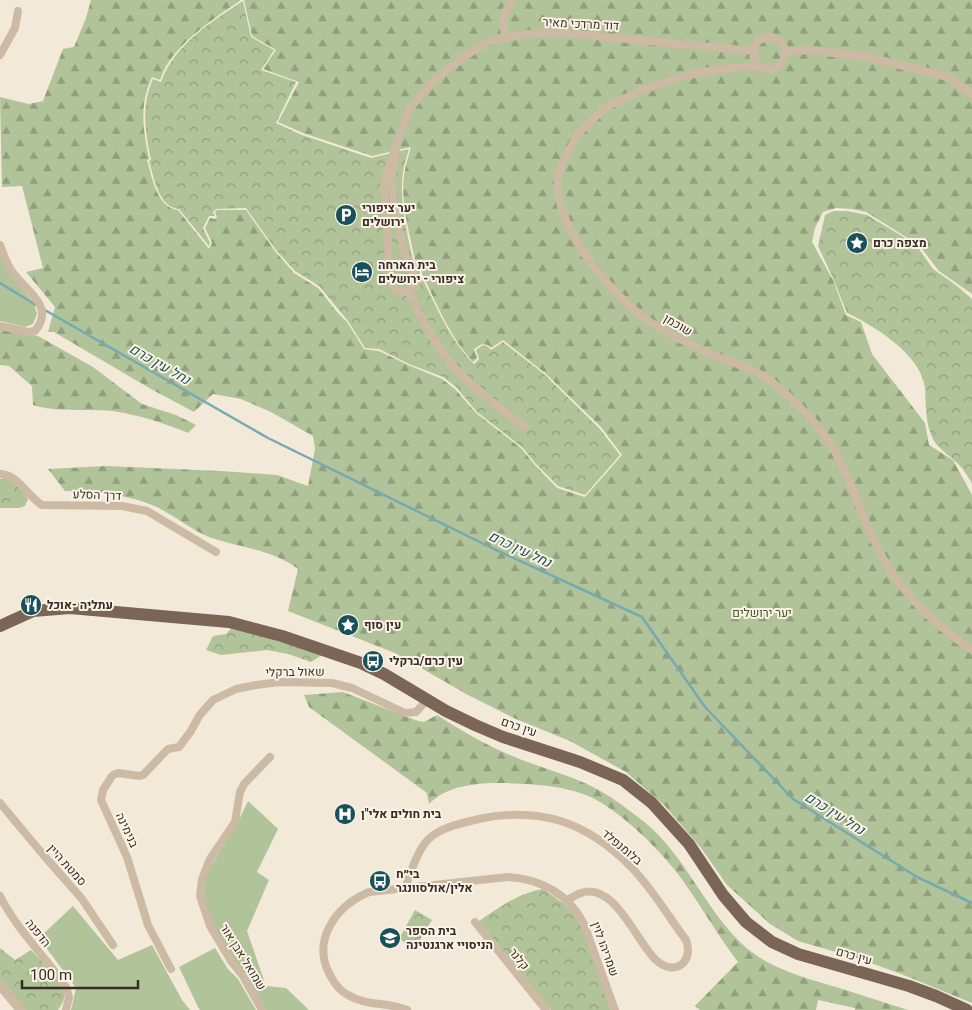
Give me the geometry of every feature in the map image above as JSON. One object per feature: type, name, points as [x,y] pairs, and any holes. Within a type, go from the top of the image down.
[{"type":"main road","name":"עין כרם","points":[[0,626],[33,611],[70,608],[235,623],[282,636],[354,660],[384,674],[446,711],[503,737],[580,762],[623,780],[652,803],[689,844],[723,894],[746,922],[772,942],[798,954],[909,986],[967,1010]]},
{"type":"street","points":[[505,38],[502,20],[507,6],[513,0]]},
{"type":"street","points":[[0,55],[14,28],[18,11]]},
{"type":"street","name":"דוד מרדכי מאיר","points":[[397,144],[392,178],[397,224],[416,286],[408,290],[397,291],[392,288],[390,277],[384,186],[386,174],[408,112],[436,78],[473,51],[490,41],[552,32],[754,51]]},
{"type":"street","points":[[767,38],[781,42],[785,52],[785,57],[780,65],[771,69],[761,67],[755,60],[754,51],[758,42],[767,38]]},
{"type":"street","points":[[785,52],[807,50],[868,57],[948,77],[972,95]]},
{"type":"street","name":"שוכמן","points":[[761,67],[717,70],[683,77],[643,90],[606,107],[581,130],[569,148],[557,180],[560,203],[571,231],[582,251],[602,278],[642,316],[684,343],[764,376],[782,390],[811,419],[839,457],[871,534],[899,583],[937,625],[972,650]]},
{"type":"street","points":[[0,245],[12,271],[39,302],[43,310],[43,320],[35,331],[28,332],[0,326]]},
{"type":"street","points":[[408,290],[423,323],[450,362],[478,390],[525,427]]},
{"type":"street","name":"דרך הסלע","points":[[4,474],[26,489],[34,501],[42,504],[122,506],[147,511],[216,552]]},
{"type":"street","name":"שאול ברקלי","points":[[179,747],[212,700],[236,689],[256,685],[280,682],[332,683],[352,688],[405,713],[416,712],[427,700]]},
{"type":"street","name":"בנימינה","points":[[171,969],[148,925],[128,856],[101,800],[103,790],[112,776],[119,773],[143,775],[168,749],[179,747]]},
{"type":"street","name":"שמואל אבן אור","points":[[262,1010],[244,976],[230,961],[210,926],[200,896],[202,879],[210,859],[235,822],[240,792],[244,784],[270,757]]},
{"type":"street","name":"סמטת היין","points":[[0,803],[82,899],[113,945]]},
{"type":"street","name":"בלומנפלד","points":[[405,888],[414,861],[422,846],[428,838],[440,830],[501,815],[543,816],[573,825],[587,833],[631,866],[686,940],[689,948],[688,955],[678,967],[663,966],[648,951],[621,912],[606,897],[590,892],[582,892],[567,900]]},
{"type":"street","name":"שמריהו לוין","points":[[407,1010],[397,1006],[367,1003],[346,994],[332,979],[326,968],[323,946],[330,922],[347,904],[369,892],[508,877],[521,878],[543,884],[567,900],[577,910],[616,1010]]},
{"type":"street","name":"הדפנה","points":[[0,896],[24,934],[66,987],[69,997],[66,1010]]},
{"type":"street","name":"קלנר","points":[[475,922],[546,1010]]},
{"type":"street","points":[[0,985],[21,1010]]},
{"type":"green space","name":"יער ירושלים","points":[[91,0],[241,0],[194,34],[173,56],[160,80],[152,77],[145,98],[143,118],[149,159],[147,160],[153,183],[160,198],[171,208],[178,210],[209,249],[212,243],[205,228],[210,218],[215,219],[217,217],[215,212],[217,210],[246,210],[275,251],[294,273],[318,288],[347,322],[364,349],[379,351],[442,379],[455,389],[476,413],[522,449],[557,488],[585,497],[622,455],[601,427],[545,373],[503,340],[491,348],[488,345],[482,344],[474,349],[477,358],[473,362],[457,342],[422,274],[421,264],[415,260],[403,192],[403,181],[411,147],[372,156],[303,133],[278,122],[299,82],[263,69],[276,50],[252,36],[244,0],[972,0],[972,294],[939,271],[919,245],[866,212],[836,208],[823,212],[815,228],[812,242],[833,280],[846,315],[861,322],[872,354],[925,423],[929,445],[953,460],[972,495],[972,1003],[860,959],[798,941],[770,924],[727,885],[701,848],[665,806],[626,772],[570,741],[516,719],[468,695],[395,653],[288,611],[298,569],[288,562],[266,553],[209,537],[194,530],[167,512],[142,501],[109,494],[65,491],[48,469],[106,466],[221,471],[277,475],[308,486],[315,449],[313,436],[271,412],[241,399],[213,394],[194,412],[54,332],[48,332],[55,307],[26,272],[43,268],[22,186],[2,187],[0,97],[29,104],[43,101],[63,49],[74,47]]},
{"type":"green space","points":[[243,1],[251,37],[274,50],[261,70],[296,82],[276,123],[302,135],[371,158],[409,149],[403,172],[402,194],[404,216],[413,260],[419,265],[420,274],[457,344],[474,364],[479,359],[476,350],[483,345],[491,350],[503,342],[544,374],[599,428],[620,455],[585,495],[558,486],[523,448],[477,412],[456,387],[443,377],[409,364],[379,349],[365,348],[348,321],[319,286],[295,271],[276,250],[246,208],[216,209],[213,212],[215,216],[209,216],[203,228],[210,243],[209,246],[179,209],[166,203],[155,183],[149,161],[151,160],[145,119],[149,89],[153,79],[161,82],[167,69],[184,45],[219,17]]},
{"type":"green space","points":[[833,211],[847,211],[867,215],[907,239],[919,249],[933,269],[972,299],[972,484],[960,466],[941,449],[931,435],[927,422],[925,388],[922,376],[915,364],[906,353],[882,333],[847,313],[818,246],[825,215]]},
{"type":"green space","points":[[0,255],[6,269],[34,303],[37,314],[33,324],[25,327],[0,321]]},
{"type":"green space","points":[[0,329],[38,336],[93,367],[142,404],[176,415],[196,425],[188,433],[151,420],[113,411],[62,410],[33,405],[32,386],[9,366],[0,365]]},
{"type":"green space","points":[[9,478],[22,489],[28,499],[25,506],[19,508],[0,508],[0,479]]},
{"type":"green space","points":[[231,629],[261,635],[322,655],[311,662],[288,654],[267,650],[221,655],[206,650],[213,636],[226,634]]},
{"type":"green space","points":[[343,692],[415,720],[424,722],[437,715],[500,751],[585,783],[601,791],[638,817],[668,845],[727,928],[751,952],[786,971],[908,1010],[855,1010],[855,1008],[818,1000],[816,1010],[700,1010],[695,1006],[738,962],[678,874],[639,832],[616,813],[593,798],[572,790],[549,786],[503,783],[463,786],[444,793],[429,804],[427,793],[309,707],[304,695]]},
{"type":"green space","points":[[248,801],[278,829],[257,872],[269,880],[247,931],[266,986],[286,988],[309,1010],[265,1010],[221,941],[208,913],[202,894],[206,874],[238,822]]},
{"type":"green space","points":[[543,889],[566,906],[579,922],[611,1010],[551,1010],[479,921],[517,897]]},
{"type":"green space","points":[[73,906],[118,960],[152,945],[182,1000],[190,1010],[71,1010],[76,988],[39,938]]},
{"type":"green space","points":[[415,910],[432,920],[415,948],[399,939]]},
{"type":"green space","points":[[0,948],[15,960],[31,950],[46,966],[58,980],[64,993],[64,1000],[58,1010],[24,1010],[0,984]]},
{"type":"green space","points":[[215,948],[228,969],[238,979],[256,1010],[200,1010],[198,1007],[179,967]]},
{"type":"waterway","name":"נחל עין כרם","points":[[0,283],[36,305]]},
{"type":"waterway","name":"נחל עין כרם","points":[[43,309],[268,438],[494,549],[642,617],[705,707],[793,799],[917,877],[972,903]]},
{"type":"place","name":"יער ציפורי ירושלים","points":[[346,215]]},
{"type":"place","name":"מצפה כרם","points":[[857,243]]},
{"type":"place","name":"בית הארחה ציפורי - ירושלים","points":[[362,272]]},
{"type":"place","name":"עתליה -אוכל","points":[[31,605]]},
{"type":"place","name":"עין סוף","points":[[348,625]]},
{"type":"place","name":"עין כרם/ברקלי","points":[[373,661]]},
{"type":"place","name":"בית חולים אלי\"ן","points":[[345,814]]},
{"type":"place","name":"בי״ח אלין/אולסוונגר","points":[[380,881]]},
{"type":"place","name":"בית הספר הניסויי ארגנטינה","points":[[390,938]]}]
